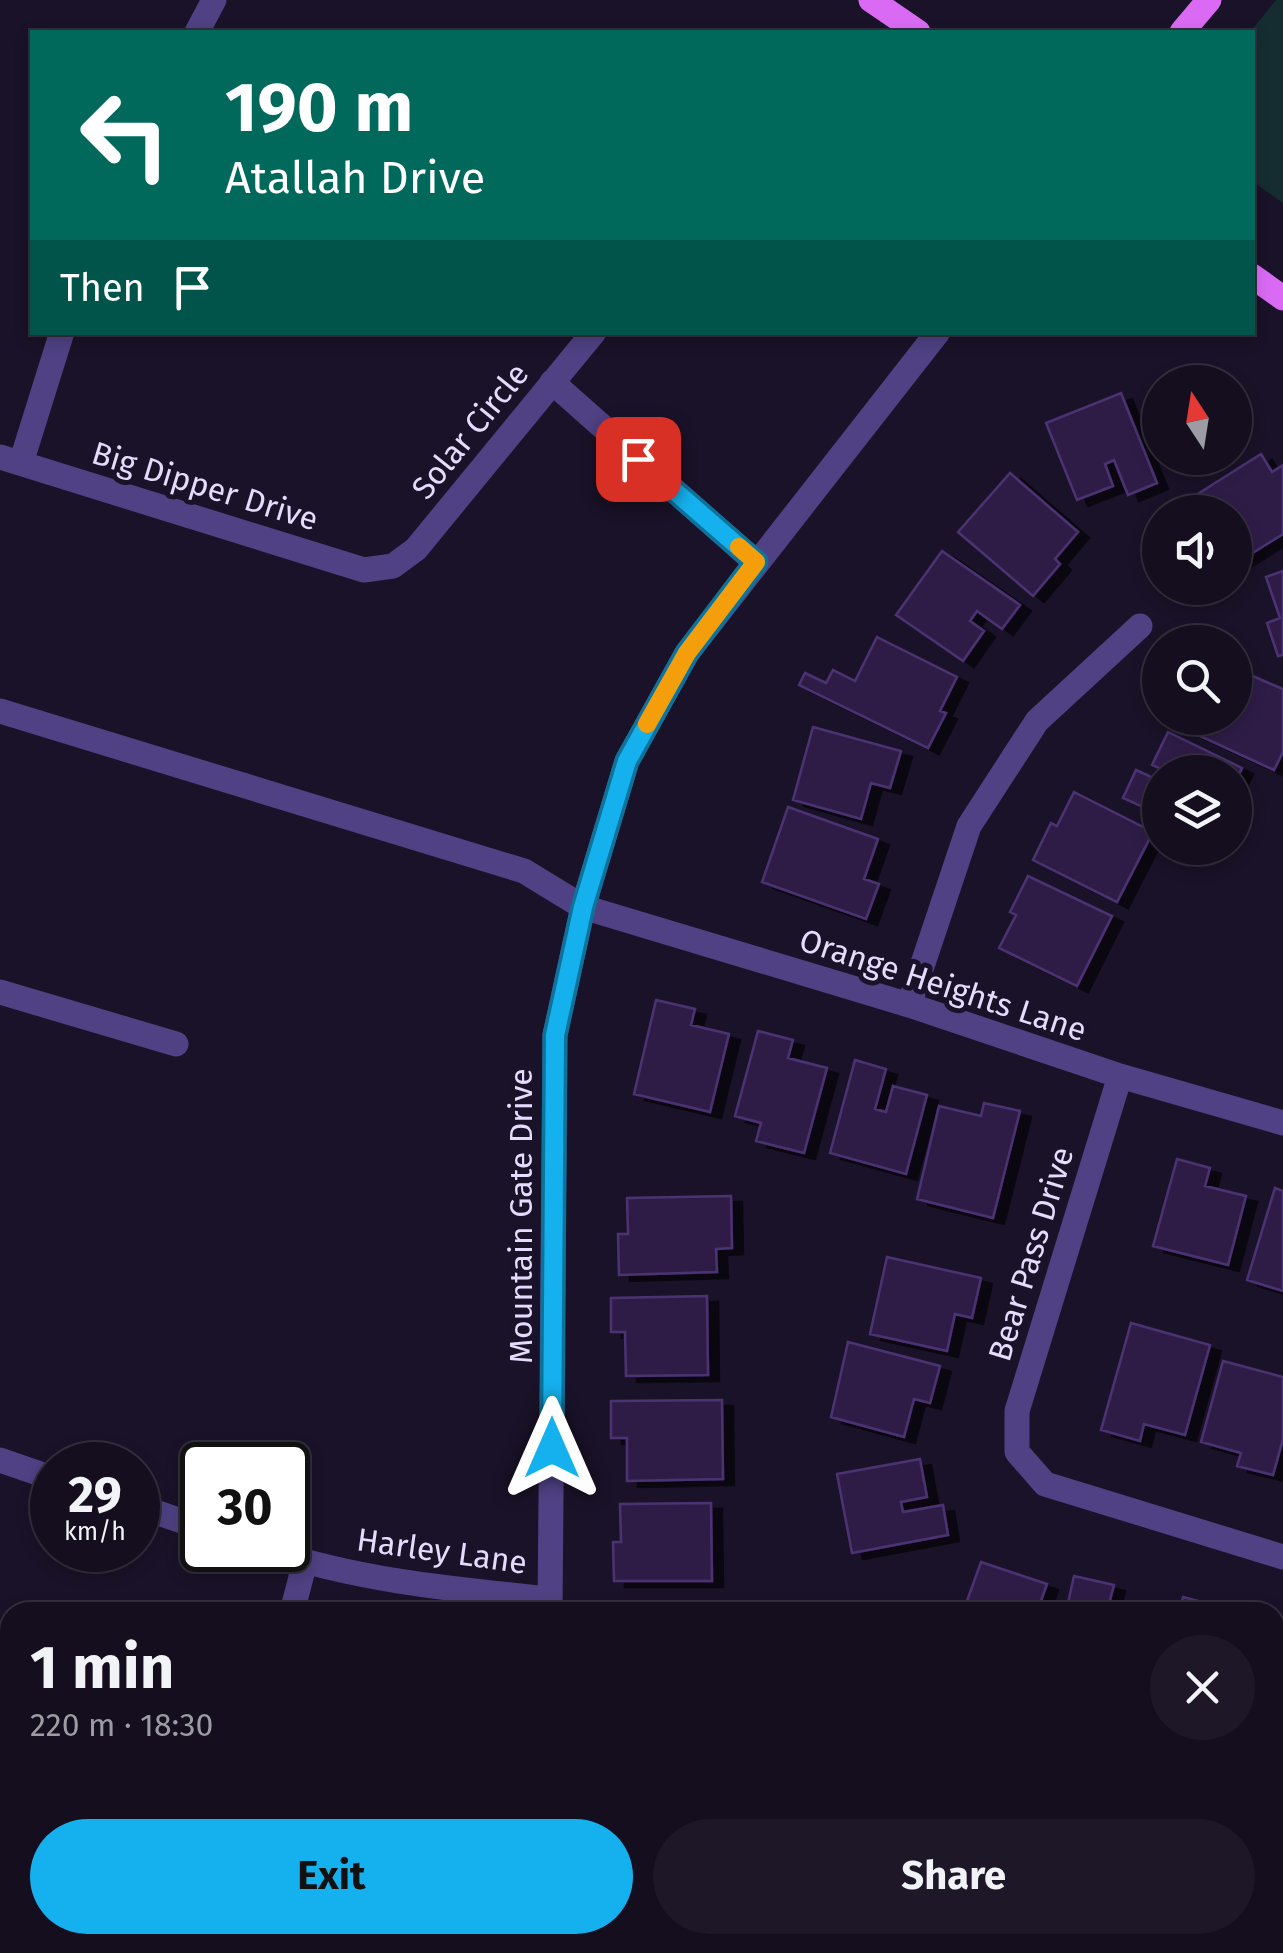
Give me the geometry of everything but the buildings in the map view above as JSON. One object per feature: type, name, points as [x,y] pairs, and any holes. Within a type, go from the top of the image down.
[{"type":"main road","points":[[872,0],[915,30]]},
{"type":"main road","points":[[1184,30],[1209,0]]},
{"type":"main road","points":[[1255,278],[1283,298]]},
{"type":"street","points":[[197,30],[214,0]]},
{"type":"street","points":[[10,460],[61,335]]},
{"type":"street","name":"Solar Circle","points":[[393,566],[416,549],[591,335]]},
{"type":"street","name":"Mountain Gate Drive","points":[[550,1602],[555,1035],[583,907],[627,761],[687,653],[936,335]]},
{"type":"street","points":[[552,382],[756,562]]},
{"type":"street","name":"Big Dipper Drive","points":[[10,460],[364,570],[393,566]]},
{"type":"street","points":[[909,1005],[970,826],[1037,721],[1140,626]]},
{"type":"street","name":"Orange Heights Lane","points":[[0,711],[524,871],[583,907],[909,1005],[1120,1076],[1283,1123]]},
{"type":"street","points":[[0,992],[176,1044]]},
{"type":"street","name":"Bear Pass Drive","points":[[1120,1076],[1016,1411],[1016,1452],[1045,1484],[1283,1558]]},
{"type":"street","points":[[0,1460],[30,1470]]},
{"type":"street","name":"Harley Lane","points":[[310,1563],[396,1582],[524,1602]]},
{"type":"street","points":[[294,1602],[302,1572]]},
{"type":"green space","points":[[1276,0],[1283,0],[1283,203],[1255,183],[1255,30],[1252,30]]},
{"type":"slow traffic","points":[[647,724],[687,653],[756,562],[739,547]]},
{"type":"route","points":[[552,1448],[555,1035],[583,907],[627,761],[687,653],[756,562],[638,459]]}]
